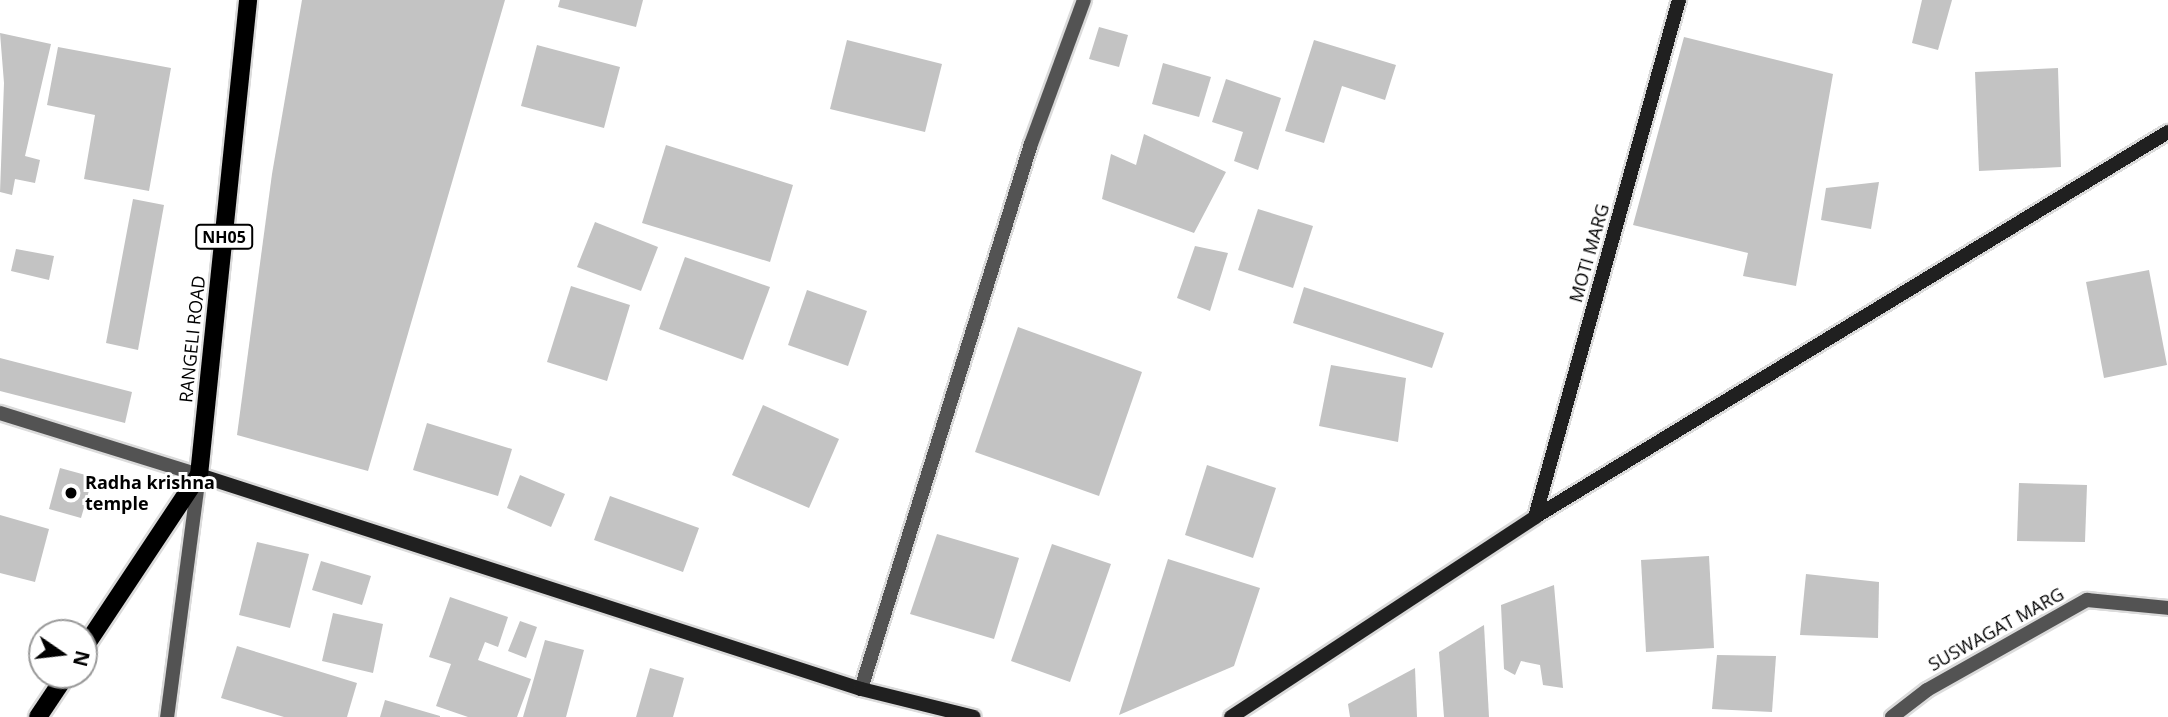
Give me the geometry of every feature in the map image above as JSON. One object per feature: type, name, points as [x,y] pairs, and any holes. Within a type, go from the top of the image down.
[{"type":"main road","name":"RANGELI ROAD","points":[[98,627],[199,475],[248,0]]},
{"type":"main road","points":[[38,717],[57,689]]},
{"type":"street","points":[[861,689],[1031,144],[1084,0]]},
{"type":"street","name":"MOTI MARG","points":[[1535,517],[1679,0]]},
{"type":"street","points":[[1231,717],[1535,517],[2168,132]]},
{"type":"street","points":[[0,413],[861,689],[974,717]]},
{"type":"street","points":[[167,717],[199,475]]},
{"type":"street","name":"SUSWAGAT MARG","points":[[1892,717],[1927,690],[2087,600],[2168,608]]},
{"type":"building","points":[[302,0],[505,0],[368,471],[237,435],[272,174]]},
{"type":"building","points":[[560,0],[643,0],[636,27],[558,7]]},
{"type":"building","points":[[1922,0],[1952,0],[1938,50],[1912,43]]},
{"type":"building","points":[[1099,27],[1128,35],[1119,67],[1089,59]]},
{"type":"building","points":[[0,33],[51,44],[25,156],[40,160],[35,183],[15,179],[12,195],[0,192],[4,83]]},
{"type":"building","points":[[1684,37],[1833,74],[1796,286],[1743,276],[1748,253],[1633,225]]},
{"type":"building","points":[[847,40],[942,64],[925,132],[830,109]]},
{"type":"building","points":[[1314,40],[1396,65],[1385,100],[1342,86],[1324,143],[1285,131]]},
{"type":"building","points":[[537,45],[620,67],[604,128],[521,106]]},
{"type":"building","points":[[58,47],[171,68],[149,191],[84,179],[95,115],[47,105]]},
{"type":"building","points":[[1163,63],[1211,77],[1199,117],[1152,104]]},
{"type":"building","points":[[2058,68],[2061,167],[1979,171],[1975,72]]},
{"type":"building","points":[[1226,79],[1281,98],[1258,170],[1234,161],[1243,132],[1212,122]]},
{"type":"building","points":[[1144,134],[1226,172],[1194,233],[1102,199],[1111,154],[1136,165]]},
{"type":"building","points":[[666,145],[793,185],[770,262],[642,223]]},
{"type":"building","points":[[1879,182],[1871,229],[1821,220],[1826,188]]},
{"type":"building","points":[[133,199],[164,205],[138,350],[106,343]]},
{"type":"building","points":[[1258,209],[1313,226],[1293,288],[1238,270]]},
{"type":"building","points":[[595,222],[658,247],[641,291],[577,267]]},
{"type":"building","points":[[1195,246],[1228,253],[1210,311],[1177,298]]},
{"type":"building","points":[[16,249],[54,256],[49,280],[11,271]]},
{"type":"building","points":[[685,257],[770,287],[743,360],[659,329]]},
{"type":"building","points":[[2149,270],[2167,365],[2104,378],[2086,282]]},
{"type":"building","points":[[571,286],[630,305],[607,381],[547,362]]},
{"type":"building","points":[[1304,287],[1444,333],[1432,368],[1293,323]]},
{"type":"building","points":[[807,290],[867,311],[848,366],[788,345]]},
{"type":"building","points":[[1018,327],[1142,372],[1099,496],[975,452]]},
{"type":"building","points":[[0,358],[132,392],[125,423],[0,391]]},
{"type":"building","points":[[1331,365],[1406,378],[1398,442],[1319,426]]},
{"type":"building","points":[[763,405],[839,439],[809,508],[732,475]]},
{"type":"building","points":[[427,423],[512,449],[498,496],[413,470]]},
{"type":"building","points":[[1207,465],[1276,488],[1253,558],[1185,535]]},
{"type":"building","name":"Radha krishna temple","points":[[60,468],[93,477],[81,518],[49,509]]},
{"type":"building","points":[[520,475],[565,494],[551,527],[507,508]]},
{"type":"building","points":[[2019,483],[2087,485],[2085,542],[2017,541]]},
{"type":"building","points":[[610,496],[699,528],[683,572],[594,540]]},
{"type":"building","points":[[0,515],[49,529],[35,582],[0,573]]},
{"type":"building","points":[[937,534],[1019,558],[994,639],[910,614]]},
{"type":"building","points":[[257,542],[309,554],[290,628],[239,615]]},
{"type":"building","points":[[1052,544],[1111,564],[1070,682],[1011,661]]},
{"type":"building","points":[[1709,556],[1714,648],[1646,652],[1641,560]]},
{"type":"building","points":[[1168,559],[1260,588],[1234,666],[1119,715]]},
{"type":"building","points":[[321,561],[371,576],[362,605],[312,590]]},
{"type":"building","points":[[1806,574],[1879,582],[1878,638],[1800,635]]},
{"type":"building","points":[[1554,585],[1563,688],[1543,685],[1540,665],[1521,661],[1515,675],[1504,669],[1501,605]]},
{"type":"building","points":[[450,597],[508,617],[498,647],[485,642],[478,660],[531,679],[517,717],[468,717],[436,706],[451,664],[429,657]]},
{"type":"building","points":[[333,613],[383,624],[373,673],[322,661]]},
{"type":"building","points":[[520,621],[537,627],[526,658],[508,651]]},
{"type":"building","points":[[1484,625],[1489,717],[1444,717],[1439,652]]},
{"type":"building","points":[[545,640],[584,650],[566,717],[523,717]]},
{"type":"building","points":[[237,646],[357,683],[347,717],[284,717],[221,698]]},
{"type":"building","points":[[1717,655],[1776,656],[1772,712],[1712,709]]},
{"type":"building","points":[[650,668],[684,678],[673,717],[636,717]]},
{"type":"building","points":[[1415,668],[1417,717],[1350,717],[1348,704]]},
{"type":"building","points":[[385,700],[440,716],[440,717],[380,717]]},
{"type":"place","name":"Radha krishna temple","points":[[71,493]]}]
